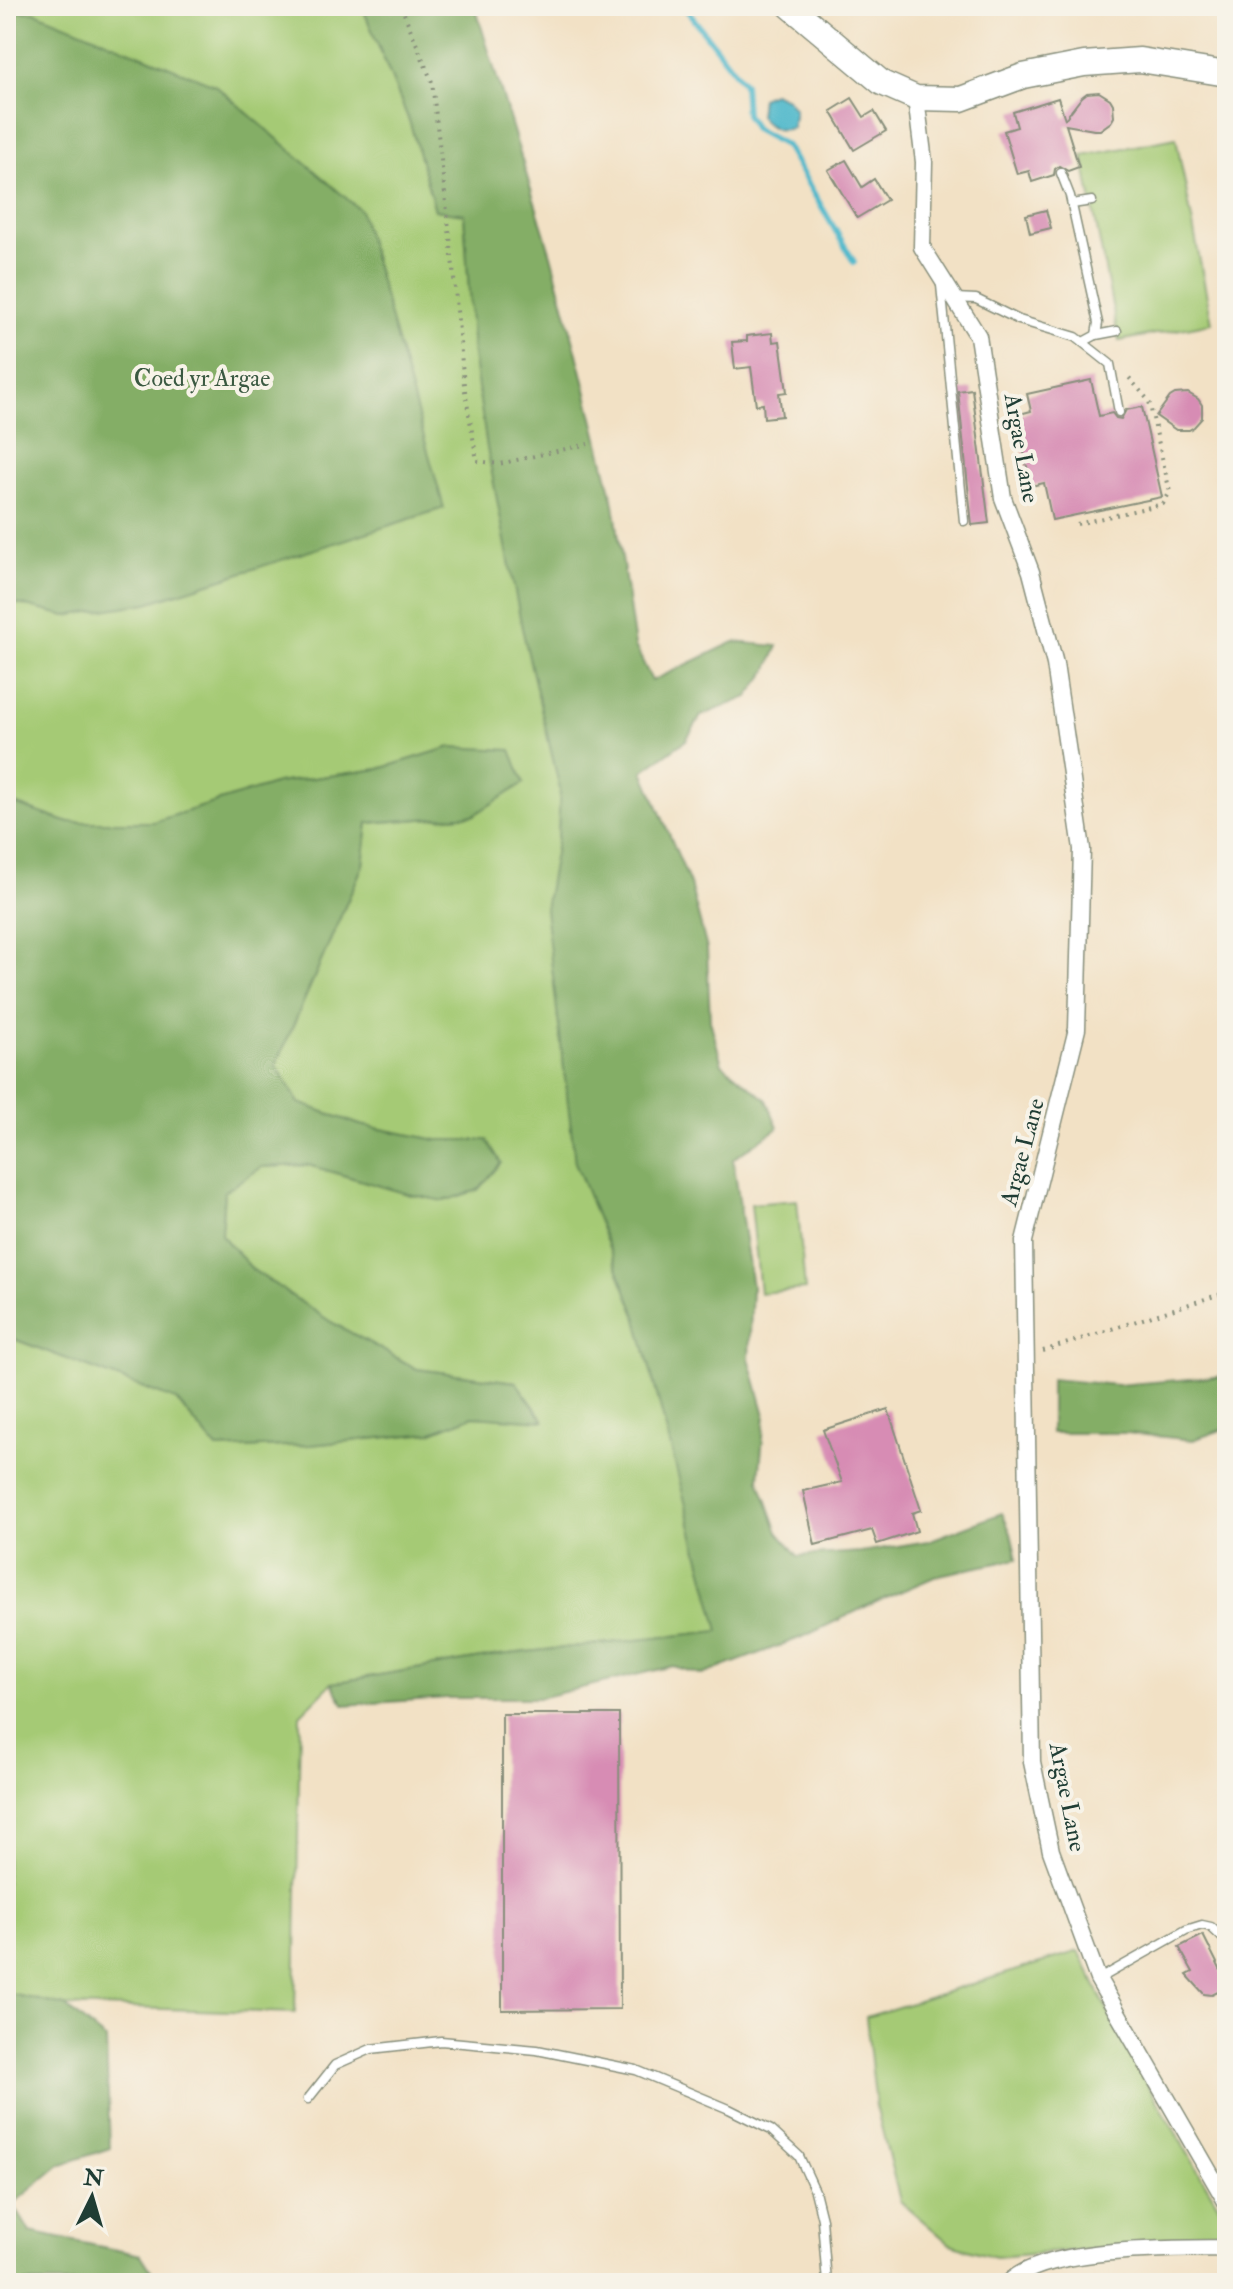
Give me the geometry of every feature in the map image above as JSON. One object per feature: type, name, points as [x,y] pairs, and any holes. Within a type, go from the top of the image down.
[{"type":"street","points":[[790,6],[882,83],[916,98],[961,99],[1023,76],[1084,64],[1140,60],[1227,74]]},
{"type":"street","name":"Argae Lane","points":[[916,98],[924,162],[922,247],[978,336],[1003,498],[1031,572],[1055,664],[1082,849],[1077,1029],[1024,1241],[1032,1762],[1051,1851],[1098,1979],[1227,2203]]},
{"type":"street","points":[[1009,2283],[1018,2274],[1064,2259],[1134,2251],[1227,2248]]},
{"type":"lane","points":[[1061,173],[1072,204],[1098,323],[1096,335]]},
{"type":"lane","points":[[1072,204],[1092,201]]},
{"type":"lane","points":[[941,276],[964,521]]},
{"type":"lane","points":[[954,298],[976,299],[1019,320],[1076,337],[1110,364],[1119,412]]},
{"type":"lane","points":[[1083,342],[1096,335],[1117,331]]},
{"type":"lane","points":[[1098,1979],[1193,1927],[1211,1927],[1227,1942]]},
{"type":"lane","points":[[308,2099],[335,2065],[371,2049],[441,2041],[537,2050],[636,2070],[771,2130],[799,2156],[815,2191],[822,2219],[827,2283]]},
{"type":"path","points":[[401,6],[432,82],[464,385],[477,461],[499,464],[588,444]]},
{"type":"path","points":[[1077,524],[1163,504],[1170,492],[1149,401],[1131,377],[1110,364]]},
{"type":"path","points":[[1039,1353],[1227,1292]]},
{"type":"green space","points":[[6,6],[362,6],[410,123],[435,210],[464,213],[473,354],[560,789],[562,1039],[575,1162],[636,1315],[720,1631],[499,1655],[332,1683],[300,1715],[295,2013],[65,2006],[6,1993],[6,1336],[176,1400],[217,1449],[310,1445],[430,1433],[473,1416],[544,1420],[516,1382],[417,1369],[331,1322],[253,1270],[221,1235],[224,1191],[262,1167],[308,1165],[408,1194],[444,1201],[487,1140],[437,1140],[360,1125],[299,1103],[276,1065],[363,865],[368,823],[475,815],[451,747],[379,769],[277,783],[154,822],[66,822],[6,801],[6,601],[66,616],[35,12],[6,11]]},
{"type":"green space","points":[[362,6],[475,6],[551,255],[581,369],[614,504],[635,646],[652,681],[734,642],[778,646],[767,671],[748,697],[701,716],[686,740],[643,771],[690,884],[707,949],[710,1020],[722,1064],[767,1100],[778,1128],[733,1159],[752,1287],[749,1358],[765,1415],[759,1479],[778,1532],[798,1556],[861,1552],[928,1541],[1002,1513],[1017,1559],[939,1575],[805,1636],[702,1675],[673,1666],[539,1698],[447,1698],[344,1705],[332,1683],[499,1655],[719,1631],[636,1315],[575,1162],[545,909],[558,836],[560,789],[522,628],[487,448],[473,354],[464,214],[435,210],[410,123]]},
{"type":"green space","name":"Coed yr Argae","points":[[6,11],[35,12],[215,85],[360,210],[444,508],[147,603],[66,616],[6,601]]},
{"type":"green space","points":[[1176,138],[1212,323],[1119,341],[1083,156]]},
{"type":"green space","points":[[451,747],[511,750],[524,783],[474,815],[368,823],[363,865],[276,1065],[299,1103],[360,1125],[437,1140],[487,1140],[501,1163],[478,1190],[444,1201],[408,1194],[308,1165],[262,1167],[224,1192],[221,1235],[253,1270],[331,1322],[417,1369],[516,1382],[544,1421],[473,1416],[430,1433],[310,1445],[217,1449],[176,1400],[6,1336],[6,801],[66,822],[153,822],[277,783],[379,769]]},
{"type":"green space","points":[[797,1200],[805,1289],[760,1293],[751,1204]]},
{"type":"green space","points":[[1227,1376],[1227,1428],[1193,1440],[1127,1433],[1051,1433],[1051,1379],[1117,1385]]},
{"type":"green space","points":[[1079,1951],[1122,2041],[1227,2220],[1221,2239],[995,2257],[950,2244],[900,2201],[876,2106],[866,2017]]},
{"type":"green space","points":[[6,1993],[65,2006],[106,2040],[110,2148],[60,2165],[13,2204],[30,2232],[141,2255],[159,2283],[6,2283]]},
{"type":"water","points":[[773,93],[787,99],[795,110],[792,128],[774,128],[759,116],[761,98]]},
{"type":"building","points":[[1099,92],[1113,104],[1114,117],[1111,122],[1100,130],[1066,125],[1079,167],[1068,171],[1059,166],[1054,175],[1032,182],[1029,171],[1017,174],[1004,131],[1017,127],[1013,112],[1058,98],[1065,119],[1087,93]]},
{"type":"building","points":[[852,98],[864,117],[874,111],[886,131],[854,150],[831,111]]},
{"type":"building","points":[[846,160],[862,187],[874,179],[887,200],[857,218],[828,170]]},
{"type":"building","points":[[1046,210],[1051,228],[1030,233],[1026,215]]},
{"type":"building","points":[[772,333],[773,342],[780,341],[787,392],[779,393],[782,416],[764,418],[763,404],[756,405],[751,367],[735,369],[732,342],[747,341],[747,336]]},
{"type":"building","points":[[1091,380],[1099,416],[1112,413],[1121,419],[1126,410],[1142,407],[1162,497],[1052,520],[1044,483],[1031,486],[1016,415],[1031,411],[1027,394]]},
{"type":"building","points":[[972,389],[989,523],[972,525],[958,391]]},
{"type":"building","points":[[1188,393],[1202,405],[1202,418],[1194,427],[1176,430],[1156,416],[1170,397]]},
{"type":"building","points":[[888,1409],[921,1510],[912,1513],[917,1531],[877,1544],[872,1530],[815,1545],[803,1491],[842,1482],[823,1430]]},
{"type":"building","points":[[502,1714],[619,1714],[620,2009],[502,2010]]},
{"type":"building","points":[[1203,1935],[1223,1975],[1224,1989],[1212,1995],[1204,1994],[1187,1975],[1193,1972],[1179,1947]]},
{"type":"waterway","points":[[677,6],[686,9],[744,84],[746,115],[755,129],[786,146],[854,262]]}]
